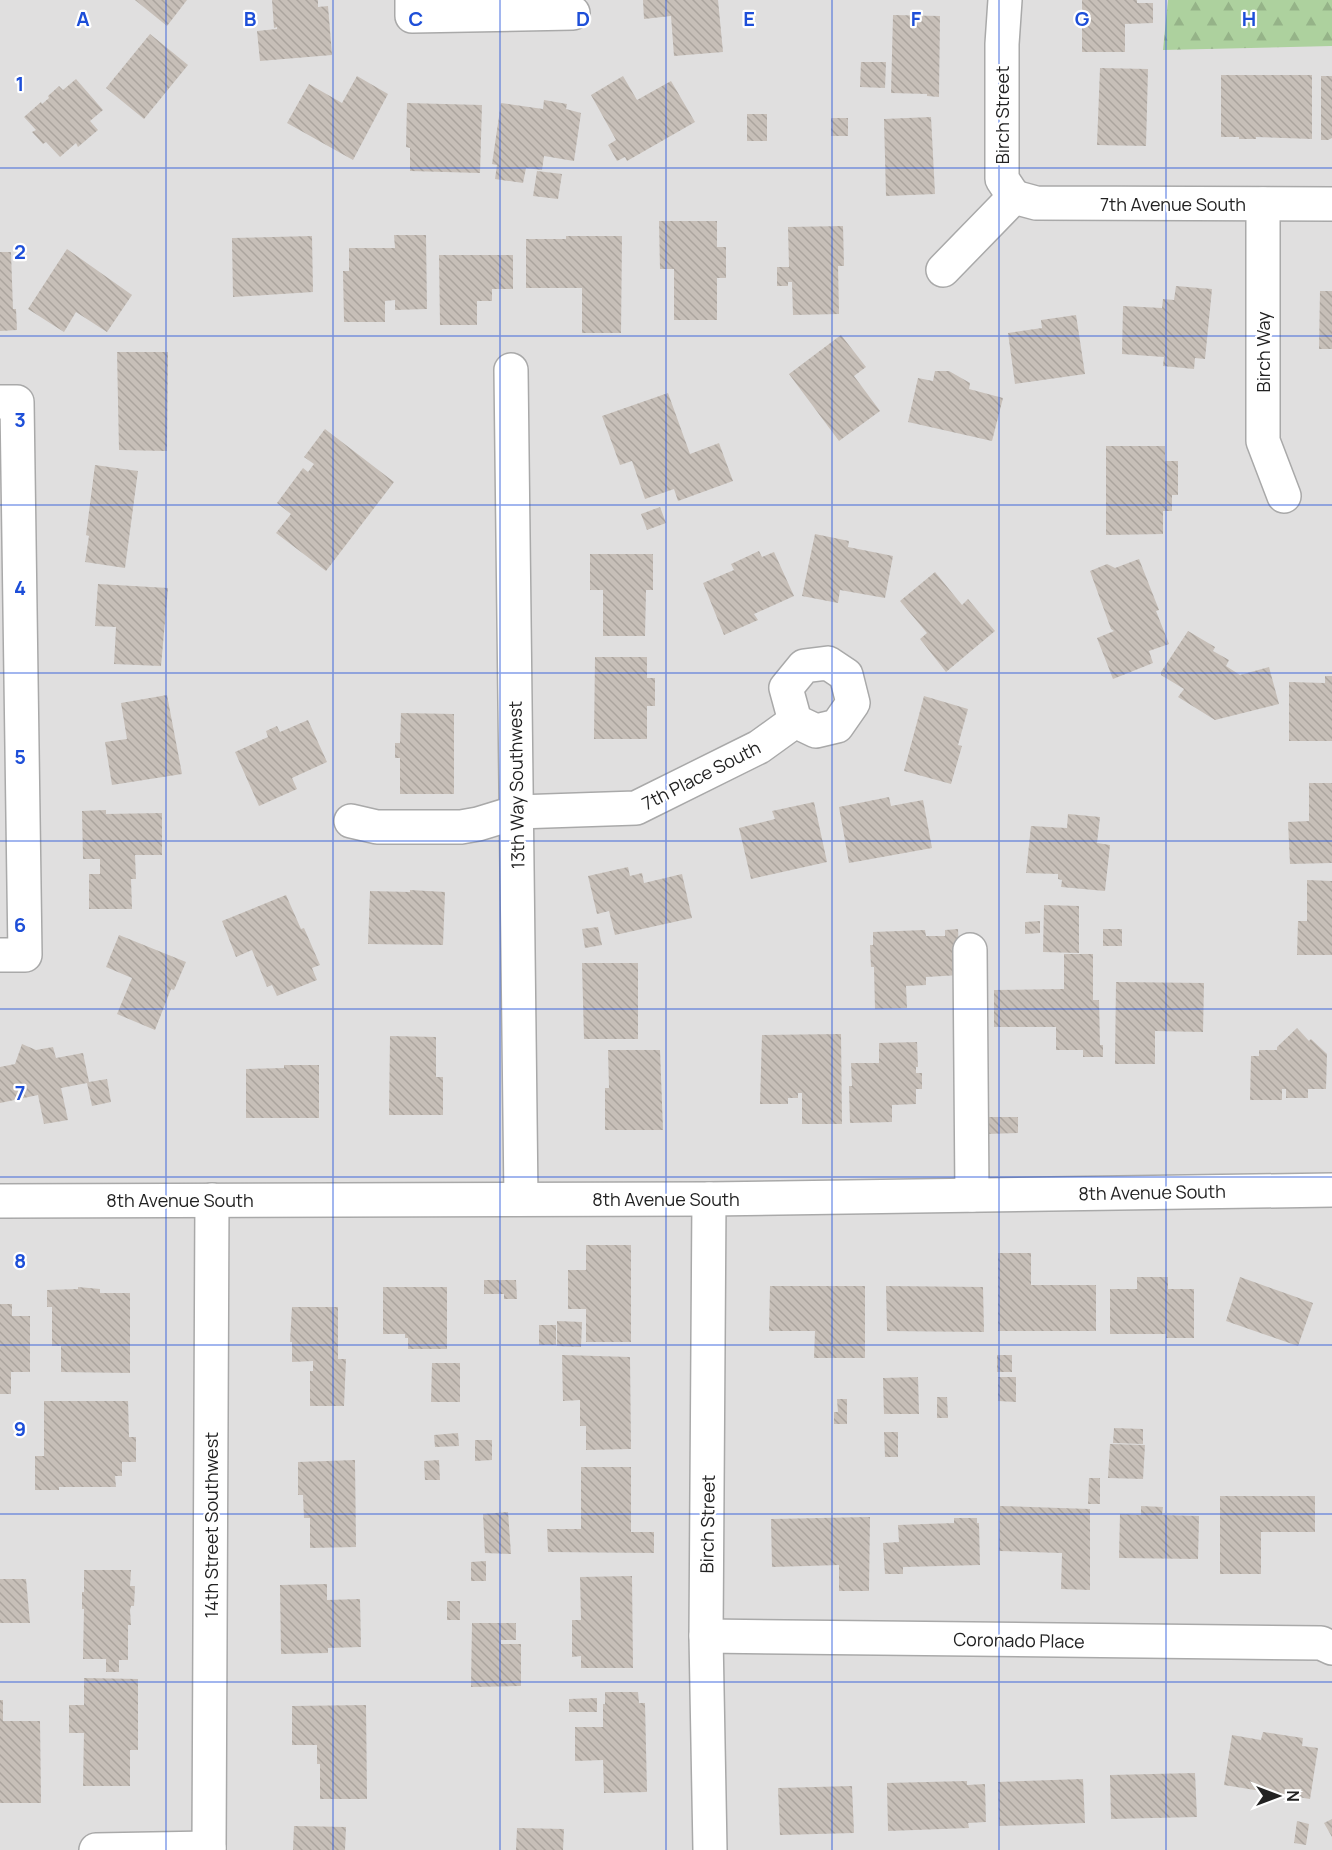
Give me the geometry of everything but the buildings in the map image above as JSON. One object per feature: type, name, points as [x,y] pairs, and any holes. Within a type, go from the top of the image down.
[{"type":"street","points":[[412,0],[412,16],[573,13]]},
{"type":"street","name":"Birch Street","points":[[1005,0],[1002,44],[1002,179],[1014,197]]},
{"type":"street","points":[[943,270],[1014,197]]},
{"type":"street","name":"7th Avenue South","points":[[1014,197],[1036,202],[1332,204]]},
{"type":"street","name":"Birch Way","points":[[1263,204],[1263,441],[1284,496]]},
{"type":"street","name":"13th Way Southwest","points":[[511,370],[521,1199]]},
{"type":"street","points":[[0,402],[17,402],[13,955]]},
{"type":"street","name":"7th Place South","points":[[351,821],[377,827],[461,827],[517,812],[636,808],[759,747],[795,721]]},
{"type":"street","points":[[970,950],[972,1195]]},
{"type":"street","name":"8th Avenue South","points":[[0,1200],[710,1199],[1332,1190]]},
{"type":"street","name":"Birch Street","points":[[710,1199],[706,1636],[710,1850]]},
{"type":"street","name":"14th Street Southwest","points":[[209,1849],[212,1200]]},
{"type":"street","name":"Coronado Place","points":[[706,1636],[1321,1643],[1332,1648]]},
{"type":"street","points":[[96,1850],[209,1849]]},
{"type":"shaded area","points":[[0,0],[1332,0],[1332,1850],[0,1850]]},
{"type":"green space","points":[[1168,0],[1332,0],[1332,46],[1163,50]]}]
